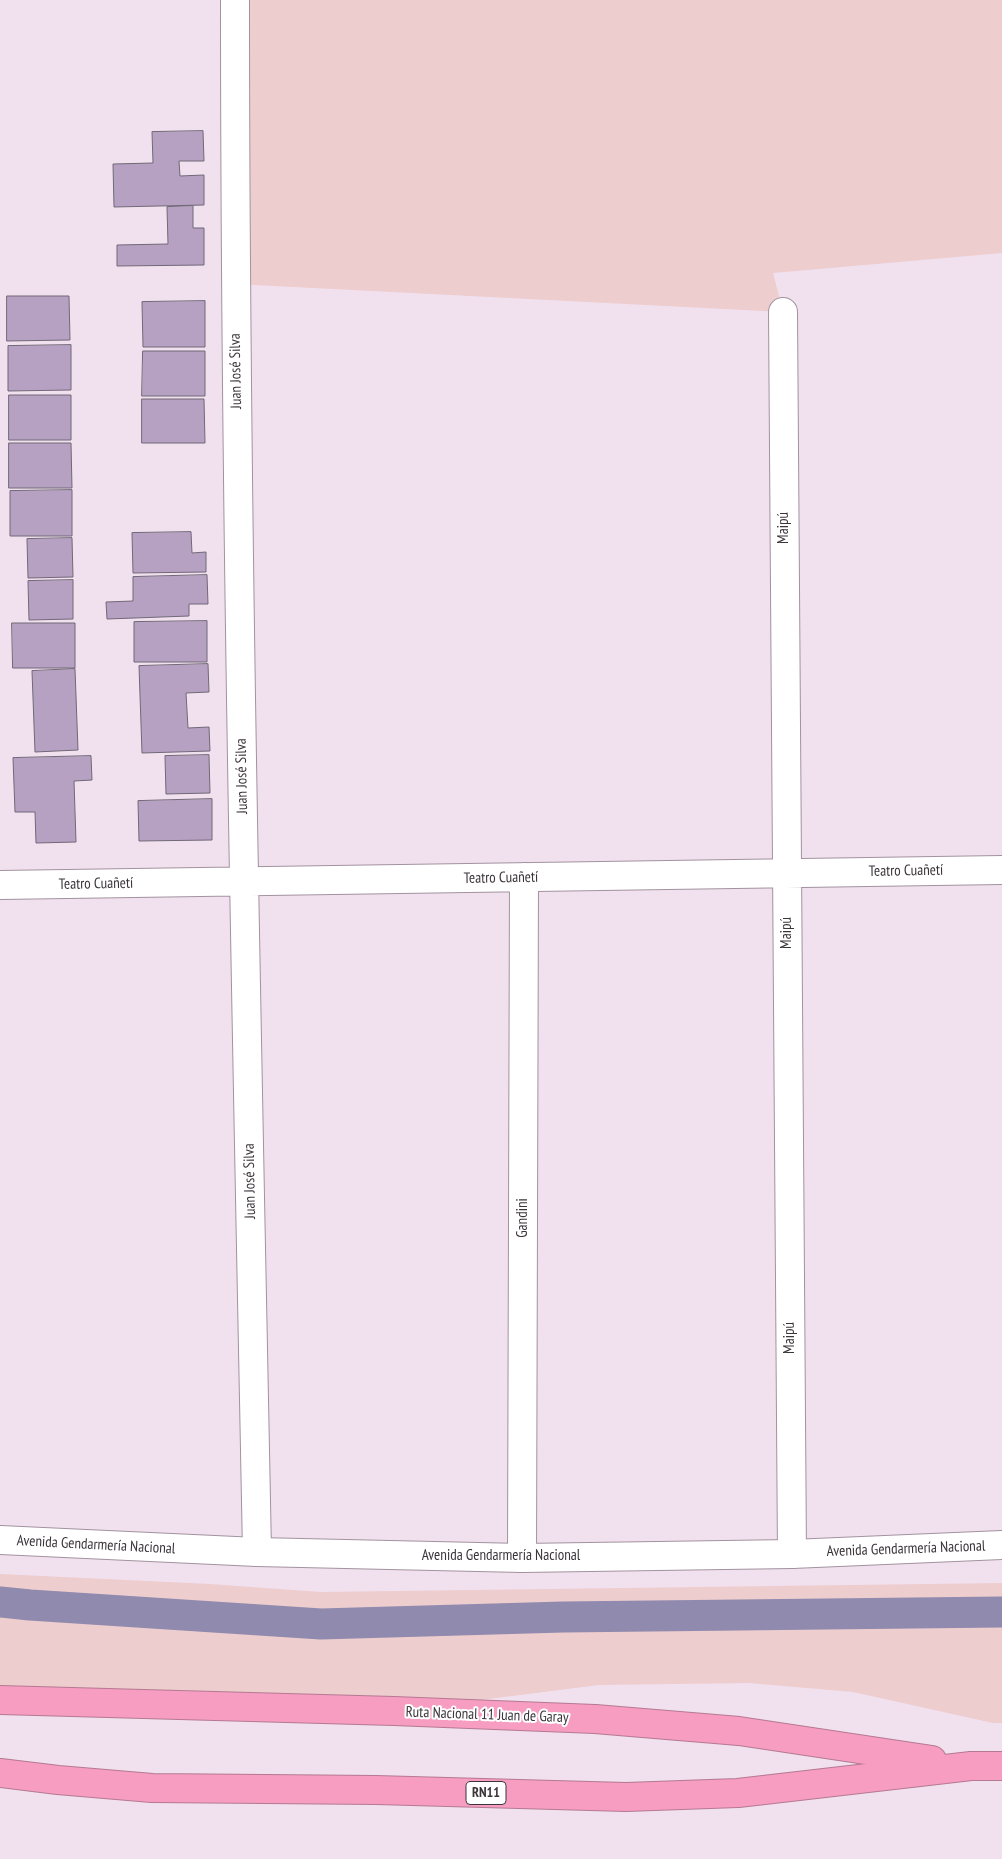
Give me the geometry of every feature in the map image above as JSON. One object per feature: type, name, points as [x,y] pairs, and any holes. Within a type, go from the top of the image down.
[{"type":"highway","points":[[0,1692],[47,1703]]},
{"type":"highway","name":"Ruta Nacional 11 Juan de Garay","points":[[0,1700],[47,1703],[394,1711],[595,1719],[739,1731],[971,1766]]},
{"type":"highway","name":"Ruta Nacional 11 Juan de Garay","points":[[0,1773],[152,1788],[376,1790],[626,1797],[738,1793],[971,1766],[1002,1766]]},
{"type":"highway","points":[[0,1783],[58,1780]]},
{"type":"street","name":"Juan José Silva","points":[[235,0],[235,284],[243,882],[257,1552]]},
{"type":"street","name":"Maipú","points":[[783,312],[792,1554]]},
{"type":"street","name":"Teatro Cuañetí","points":[[0,885],[1002,870]]},
{"type":"street","name":"Gandini","points":[[522,1558],[524,877]]},
{"type":"street","name":"Avenida Gendarmería Nacional","points":[[0,1540],[257,1552],[522,1558],[792,1554],[1002,1545]]},
{"type":"shaded area","points":[[235,0],[1002,0],[1002,253],[773,273],[783,312],[235,284]]},
{"type":"shaded area","points":[[0,1574],[210,1584],[321,1592],[1002,1583],[1002,1723],[993,1723],[853,1692],[749,1683],[599,1685],[394,1711],[0,1699]]},
{"type":"building","points":[[203,131],[204,161],[179,161],[180,176],[204,175],[204,205],[114,207],[113,164],[153,163],[152,132]]},
{"type":"building","points":[[193,206],[193,228],[204,228],[204,265],[117,266],[117,245],[168,244],[167,207]]},
{"type":"building","points":[[7,296],[69,296],[70,340],[7,341]]},
{"type":"building","points":[[205,301],[205,347],[143,347],[142,302]]},
{"type":"building","points":[[71,345],[71,390],[8,391],[8,346]]},
{"type":"building","points":[[143,351],[205,351],[205,396],[142,396]]},
{"type":"building","points":[[9,395],[71,395],[71,440],[9,440]]},
{"type":"building","points":[[142,399],[204,399],[205,443],[142,443]]},
{"type":"building","points":[[9,443],[71,443],[72,488],[9,488]]},
{"type":"building","points":[[72,490],[72,536],[10,536],[10,491]]},
{"type":"building","points":[[191,532],[192,553],[206,552],[206,572],[133,573],[132,533]]},
{"type":"building","points":[[72,538],[73,577],[28,578],[27,539]]},
{"type":"building","points":[[207,575],[208,604],[189,604],[189,616],[107,619],[106,602],[133,601],[133,577]]},
{"type":"building","points":[[73,580],[73,619],[29,620],[28,581]]},
{"type":"building","points":[[207,621],[207,662],[134,662],[134,622]]},
{"type":"building","points":[[12,623],[75,623],[75,668],[13,668]]},
{"type":"building","points":[[208,664],[209,692],[186,693],[188,728],[209,727],[210,751],[142,753],[139,666]]},
{"type":"building","points":[[75,669],[78,750],[35,752],[32,671]]},
{"type":"building","points":[[209,755],[210,793],[166,794],[165,756]]},
{"type":"building","points":[[91,756],[92,780],[74,781],[76,842],[36,843],[35,812],[15,812],[13,758]]},
{"type":"building","points":[[212,799],[212,840],[139,841],[138,801]]},
{"type":"waterway","points":[[0,1602],[321,1624],[563,1617],[1002,1612]]}]
